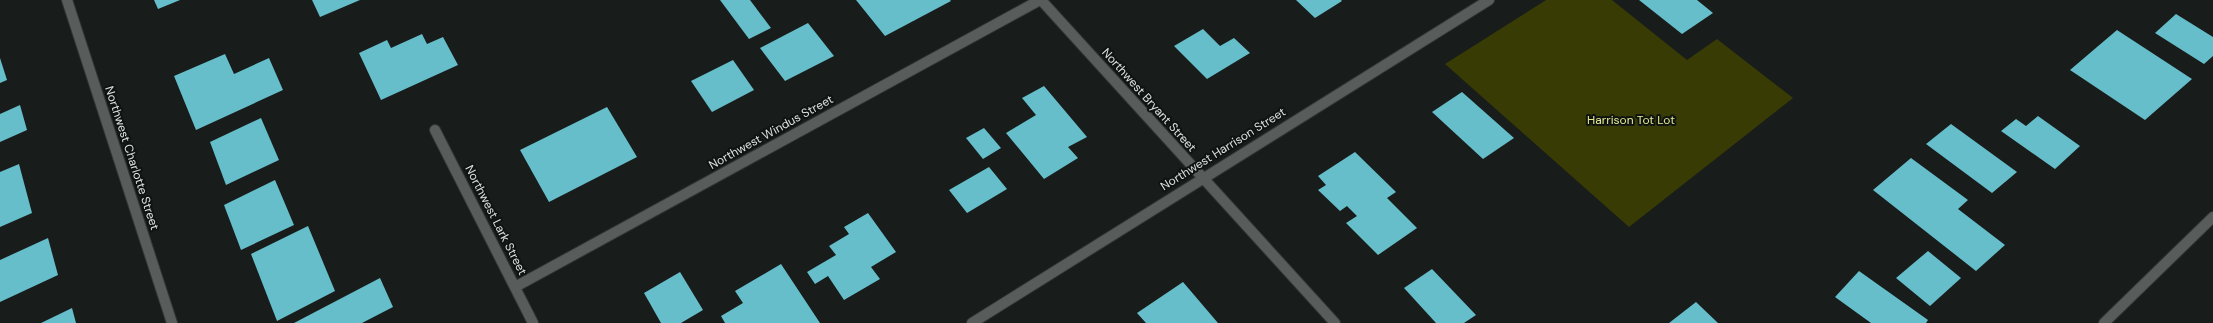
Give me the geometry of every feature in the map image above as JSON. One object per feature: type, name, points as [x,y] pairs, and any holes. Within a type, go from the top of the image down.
[{"type":"street","name":"Northwest Charlotte Street","points":[[67,0],[172,323]]},
{"type":"street","name":"Northwest Bryant Street","points":[[1040,0],[1335,323]]},
{"type":"street","name":"Northwest Windus Street","points":[[515,287],[1040,0]]},
{"type":"street","name":"Northwest Harrison Street","points":[[972,323],[1202,178],[1490,0]]},
{"type":"street","name":"Northwest Lark Street","points":[[435,130],[533,323]]},
{"type":"street","points":[[2104,323],[2213,217]]},
{"type":"green space","name":"Harrison Tot Lot","points":[[1546,0],[1612,0],[1687,60],[1717,39],[1793,98],[1629,227],[1445,64]]},
{"type":"building","points":[[154,0],[180,0],[158,9]]},
{"type":"building","points":[[312,0],[360,0],[320,17]]},
{"type":"building","points":[[720,0],[750,0],[771,28],[749,39]]},
{"type":"building","points":[[856,0],[950,0],[951,1],[885,36]]},
{"type":"building","points":[[1296,0],[1341,0],[1342,1],[1315,18]]},
{"type":"building","points":[[1639,0],[1697,0],[1713,13],[1682,34]]},
{"type":"building","points":[[2176,14],[2213,37],[2213,56],[2204,64],[2155,33]]},
{"type":"building","points":[[808,23],[834,56],[785,81],[760,48]]},
{"type":"building","points":[[1203,29],[1220,46],[1234,38],[1250,53],[1207,79],[1174,46]]},
{"type":"building","points":[[2117,30],[2192,79],[2145,120],[2070,70]]},
{"type":"building","points":[[422,34],[427,44],[443,37],[458,65],[381,100],[359,53],[387,40],[391,48]]},
{"type":"building","points":[[225,54],[234,74],[269,58],[283,90],[196,130],[174,76]]},
{"type":"building","points":[[0,58],[7,80],[0,83]]},
{"type":"building","points":[[733,60],[754,90],[712,112],[691,81]]},
{"type":"building","points":[[1044,86],[1087,137],[1068,147],[1078,158],[1044,179],[1006,133],[1036,115],[1022,98]]},
{"type":"building","points":[[1462,92],[1514,138],[1483,159],[1432,112]]},
{"type":"building","points":[[20,105],[27,130],[0,142],[0,114]]},
{"type":"building","points":[[607,107],[637,157],[549,202],[520,150]]},
{"type":"building","points":[[2038,116],[2080,146],[2055,169],[2001,131],[2016,119],[2026,126]]},
{"type":"building","points":[[261,118],[279,160],[226,185],[210,142]]},
{"type":"building","points":[[1951,124],[2017,172],[1992,193],[1926,144]]},
{"type":"building","points":[[984,128],[1001,148],[983,159],[966,138]]},
{"type":"building","points":[[1355,152],[1396,192],[1387,198],[1417,228],[1378,255],[1346,223],[1357,216],[1347,206],[1340,211],[1318,190],[1326,185],[1318,176]]},
{"type":"building","points":[[1911,158],[1968,200],[1958,209],[2005,245],[1976,271],[1873,190]]},
{"type":"building","points":[[19,164],[32,213],[0,227],[0,172]]},
{"type":"building","points":[[989,167],[1007,189],[967,213],[949,190]]},
{"type":"building","points":[[275,180],[294,225],[241,250],[224,205]]},
{"type":"building","points":[[868,213],[896,252],[871,267],[880,279],[844,300],[828,276],[815,284],[807,272],[836,255],[829,246],[849,234],[844,227]]},
{"type":"building","points":[[308,226],[335,291],[277,321],[251,254]]},
{"type":"building","points":[[48,238],[58,275],[0,302],[0,260]]},
{"type":"building","points":[[1928,251],[1961,278],[1930,306],[1896,278]]},
{"type":"building","points":[[781,264],[820,323],[725,323],[721,316],[743,303],[735,291]]},
{"type":"building","points":[[1432,269],[1476,315],[1464,323],[1436,323],[1404,288]]},
{"type":"building","points":[[1859,271],[1928,320],[1926,323],[1871,323],[1835,297]]},
{"type":"building","points":[[680,272],[703,310],[681,323],[661,323],[644,293]]},
{"type":"building","points":[[380,278],[393,307],[362,323],[294,323]]},
{"type":"building","points":[[1183,282],[1218,323],[1146,323],[1137,313]]},
{"type":"building","points":[[1696,302],[1718,323],[1669,323]]},
{"type":"building","points":[[72,308],[76,323],[41,323]]}]
